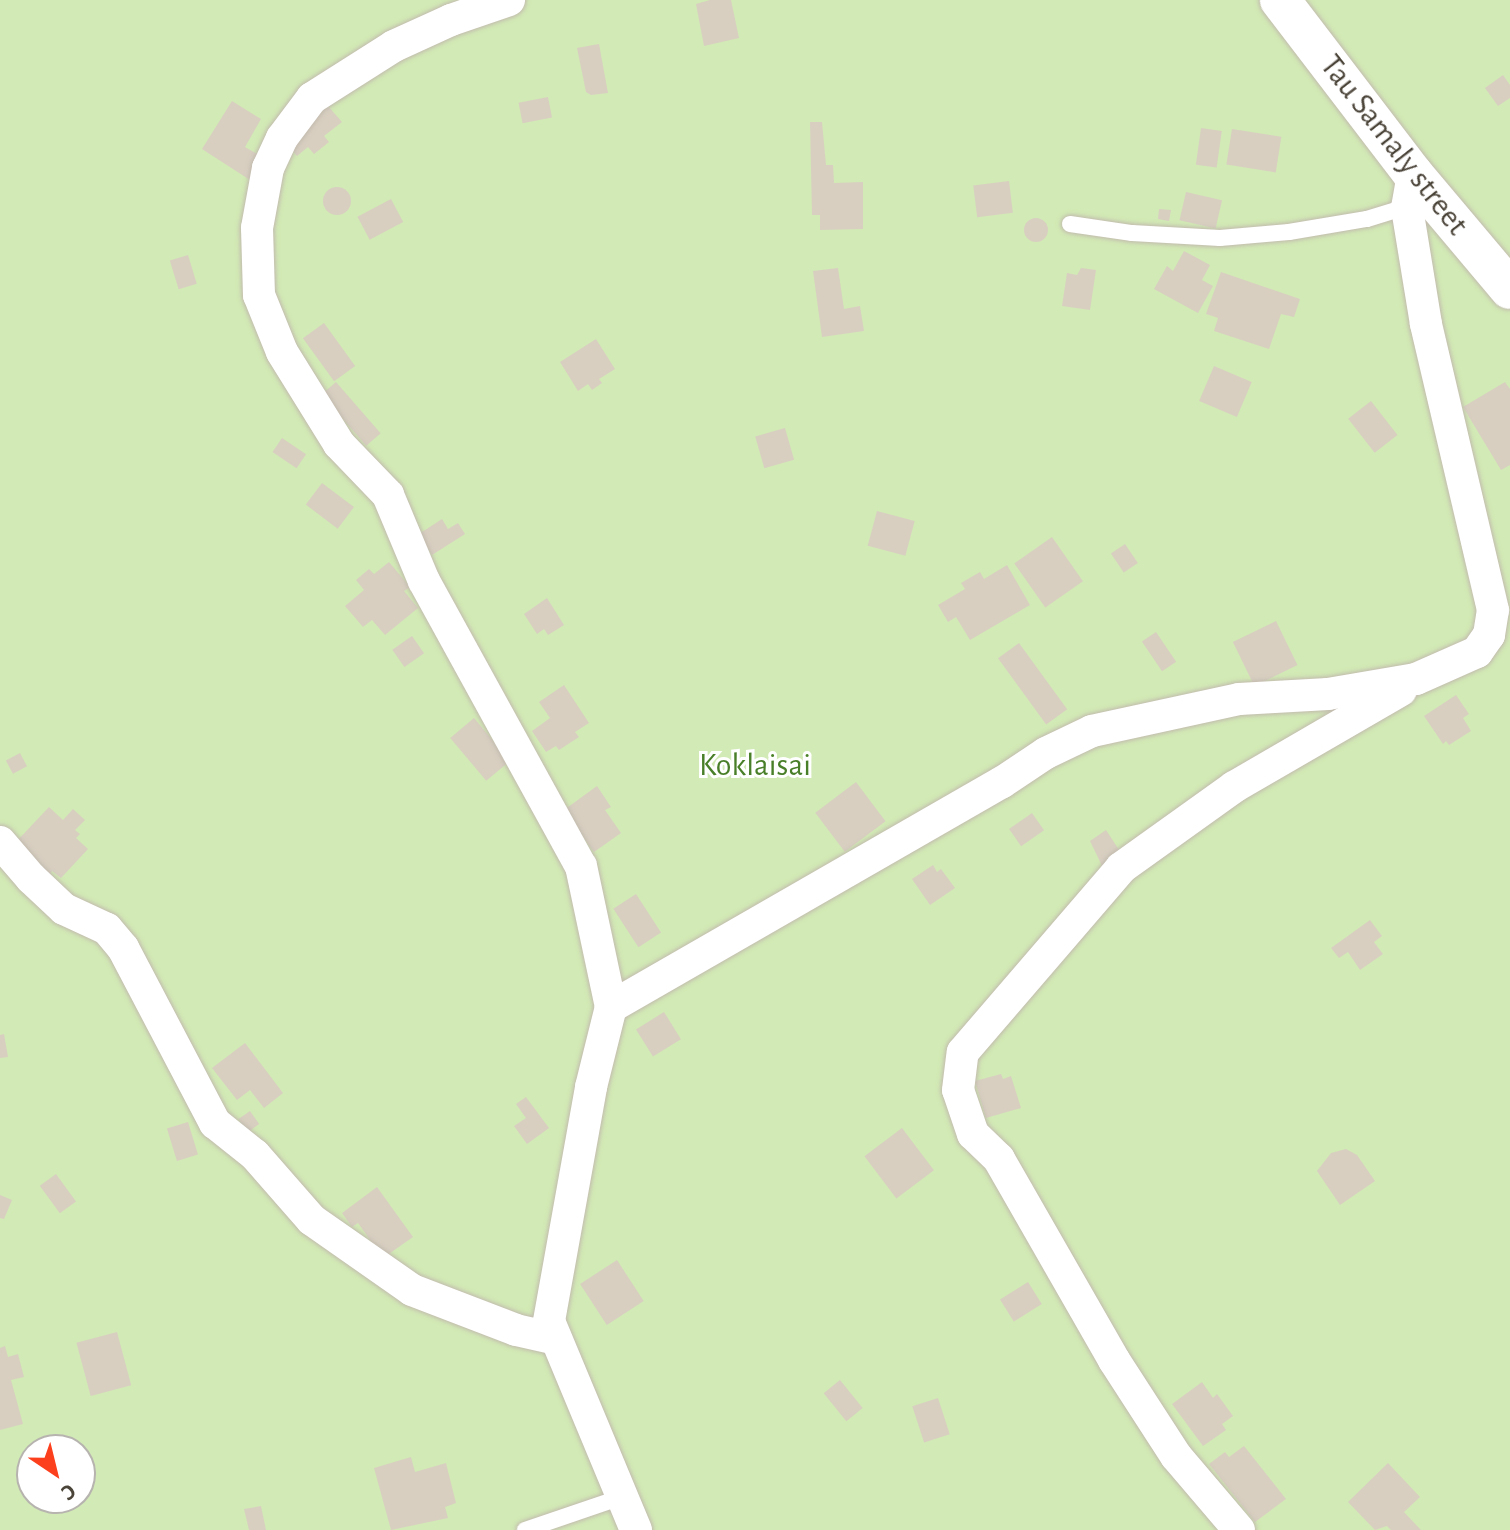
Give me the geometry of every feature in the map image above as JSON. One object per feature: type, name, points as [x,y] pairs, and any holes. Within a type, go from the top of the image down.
[{"type":"street","points":[[509,0],[451,20],[394,46],[312,98],[282,138],[268,168],[257,228],[259,295],[282,352],[339,444],[388,495],[424,581],[581,866],[611,1007],[591,1087],[549,1321],[636,1530]]},
{"type":"street","name":"Tau Samaly street","points":[[1280,0],[1417,193],[1510,289]]},
{"type":"street","points":[[1239,1530],[1176,1456],[1114,1360],[999,1159],[973,1134],[958,1090],[963,1052],[1121,868],[1234,787],[1416,679],[1477,652],[1489,635],[1493,610],[1426,324],[1417,193]]},
{"type":"street","points":[[611,1007],[1001,783],[1046,753],[1092,731],[1239,699],[1328,694],[1416,679]]},
{"type":"street","points":[[0,842],[64,909],[107,929],[123,948],[215,1123],[255,1155],[312,1220],[412,1290],[516,1330],[556,1339]]},
{"type":"lane","points":[[1070,224],[1132,233],[1220,238],[1289,232],[1417,193]]},
{"type":"lane","points":[[525,1530],[622,1497]]},
{"type":"green space","name":"Koklaisai","points":[[0,0],[1510,0],[1510,1530],[0,1530]]},
{"type":"building","points":[[731,0],[739,38],[704,46],[696,4]]},
{"type":"building","points":[[599,44],[608,93],[591,95],[586,92],[577,48]]},
{"type":"building","points":[[1503,75],[1510,85],[1510,98],[1498,106],[1485,88]]},
{"type":"building","points":[[548,97],[552,118],[523,123],[519,103]]},
{"type":"building","points":[[232,101],[261,119],[245,147],[264,158],[250,180],[202,149]]},
{"type":"building","points":[[328,106],[342,122],[324,136],[329,142],[314,154],[308,147],[297,156],[285,142]]},
{"type":"building","points":[[810,122],[822,122],[826,165],[833,165],[834,183],[863,182],[863,229],[820,230],[820,215],[812,215]]},
{"type":"building","points":[[1201,128],[1222,131],[1217,168],[1196,165]]},
{"type":"building","points":[[1232,129],[1281,137],[1276,172],[1226,165]]},
{"type":"building","points":[[1009,181],[1013,213],[977,217],[973,185]]},
{"type":"building","points":[[337,187],[347,191],[351,201],[347,211],[337,215],[327,211],[323,201],[327,191]]},
{"type":"building","points":[[1186,192],[1222,200],[1216,229],[1179,220]]},
{"type":"building","points":[[391,199],[403,222],[370,240],[357,217]]},
{"type":"building","points":[[1159,209],[1171,210],[1169,221],[1158,219]]},
{"type":"building","points":[[1036,218],[1044,222],[1048,230],[1044,238],[1036,242],[1028,238],[1024,230],[1028,222]]},
{"type":"building","points":[[1184,251],[1210,265],[1202,280],[1213,286],[1198,313],[1154,289],[1167,266],[1173,271]]},
{"type":"building","points":[[188,255],[197,284],[179,289],[170,261]]},
{"type":"building","points":[[838,268],[844,309],[860,306],[864,331],[822,337],[813,271]]},
{"type":"building","points":[[1081,268],[1096,270],[1090,310],[1062,306],[1067,273],[1077,275]]},
{"type":"building","points":[[1221,272],[1300,299],[1294,317],[1281,314],[1269,349],[1214,331],[1218,318],[1206,314]]},
{"type":"building","points":[[324,323],[355,366],[334,381],[303,338]]},
{"type":"building","points":[[596,339],[615,369],[599,379],[602,383],[592,390],[588,384],[578,391],[560,362]]},
{"type":"building","points":[[1214,366],[1252,382],[1237,417],[1199,401]]},
{"type":"building","points":[[336,382],[381,433],[366,446],[322,394]]},
{"type":"building","points":[[1505,382],[1510,389],[1510,465],[1501,470],[1463,407]]},
{"type":"building","points":[[1371,401],[1397,435],[1375,453],[1348,419]]},
{"type":"building","points":[[785,428],[794,460],[764,468],[755,437]]},
{"type":"building","points":[[282,438],[306,454],[297,468],[272,452]]},
{"type":"building","points":[[322,483],[354,507],[338,529],[306,505]]},
{"type":"building","points":[[877,511],[915,521],[905,556],[868,546]]},
{"type":"building","points":[[442,519],[448,529],[458,523],[465,534],[432,555],[419,534]]},
{"type":"building","points":[[1052,537],[1083,581],[1045,608],[1014,563]]},
{"type":"building","points":[[1125,544],[1138,563],[1124,573],[1111,554]]},
{"type":"building","points":[[389,562],[410,587],[404,591],[418,608],[385,635],[372,620],[363,627],[345,606],[364,590],[356,580],[369,569],[374,574]]},
{"type":"building","points":[[1007,565],[1030,605],[970,640],[956,617],[948,622],[938,605],[965,589],[961,583],[980,572],[984,579]]},
{"type":"building","points":[[547,598],[564,625],[548,635],[544,629],[537,634],[524,614]]},
{"type":"building","points":[[1276,621],[1297,665],[1254,686],[1233,642]]},
{"type":"building","points":[[1156,632],[1176,662],[1162,671],[1142,642]]},
{"type":"building","points":[[412,636],[424,653],[404,667],[392,650]]},
{"type":"building","points":[[1019,643],[1067,709],[1046,725],[998,658]]},
{"type":"building","points":[[564,685],[589,723],[575,732],[579,737],[559,750],[556,746],[546,752],[532,731],[550,718],[539,702]]},
{"type":"building","points":[[1456,695],[1469,714],[1463,718],[1471,731],[1449,745],[1446,741],[1443,744],[1424,716]]},
{"type":"building","points":[[474,718],[510,761],[486,781],[450,738]]},
{"type":"building","points":[[20,753],[27,766],[13,774],[6,761]]},
{"type":"building","points":[[856,782],[885,821],[845,852],[815,813]]},
{"type":"building","points":[[597,786],[611,807],[605,810],[621,833],[594,852],[564,810]]},
{"type":"building","points":[[49,807],[63,820],[73,809],[85,820],[75,830],[80,834],[76,838],[88,849],[61,878],[52,871],[49,875],[15,843]]},
{"type":"building","points":[[1032,813],[1044,830],[1021,846],[1009,829]]},
{"type":"building","points":[[1106,830],[1123,856],[1104,870],[1090,841]]},
{"type":"building","points":[[933,865],[937,872],[941,869],[955,888],[930,905],[912,879]]},
{"type":"building","points":[[636,894],[661,933],[638,947],[613,909]]},
{"type":"building","points":[[1370,920],[1382,936],[1374,942],[1383,954],[1360,970],[1348,952],[1339,958],[1331,948]]},
{"type":"building","points":[[664,1012],[681,1039],[653,1057],[636,1029]]},
{"type":"building","points":[[4,1034],[8,1057],[0,1058],[0,1035]]},
{"type":"building","points":[[245,1043],[283,1093],[264,1108],[250,1090],[237,1100],[212,1068]]},
{"type":"building","points":[[1001,1074],[1003,1079],[1011,1076],[1021,1108],[986,1118],[975,1081]]},
{"type":"building","points":[[526,1097],[549,1128],[527,1144],[514,1126],[526,1118],[516,1104]]},
{"type":"building","points":[[250,1111],[259,1124],[248,1132],[239,1119]]},
{"type":"building","points":[[188,1122],[198,1155],[177,1161],[167,1128]]},
{"type":"building","points":[[902,1128],[934,1170],[896,1199],[864,1156]]},
{"type":"building","points":[[1346,1149],[1357,1155],[1375,1181],[1340,1205],[1317,1171],[1331,1153]]},
{"type":"building","points":[[56,1174],[76,1202],[60,1213],[40,1186]]},
{"type":"building","points":[[377,1187],[413,1237],[383,1258],[358,1223],[352,1227],[342,1213]]},
{"type":"building","points":[[0,1195],[12,1200],[4,1219],[0,1218]]},
{"type":"building","points":[[617,1260],[644,1301],[607,1325],[580,1284]]},
{"type":"building","points":[[1028,1282],[1042,1304],[1014,1322],[1000,1299]]},
{"type":"building","points":[[117,1332],[131,1385],[91,1396],[76,1343]]},
{"type":"building","points":[[5,1346],[8,1357],[18,1354],[24,1377],[11,1380],[23,1424],[0,1430],[0,1348]]},
{"type":"building","points":[[840,1380],[863,1408],[846,1421],[824,1393]]},
{"type":"building","points":[[1202,1382],[1213,1398],[1217,1394],[1233,1416],[1222,1424],[1226,1430],[1203,1446],[1172,1404]]},
{"type":"building","points":[[938,1398],[950,1434],[924,1442],[912,1406]]},
{"type":"building","points":[[1244,1446],[1286,1499],[1255,1522],[1209,1464],[1225,1452],[1229,1457]]},
{"type":"building","points":[[411,1457],[415,1472],[446,1463],[456,1503],[445,1507],[448,1518],[391,1530],[374,1468]]},
{"type":"building","points":[[1388,1463],[1420,1497],[1404,1512],[1421,1530],[1391,1530],[1387,1526],[1375,1530],[1348,1502]]},
{"type":"building","points":[[261,1506],[266,1530],[249,1530],[244,1509]]}]
